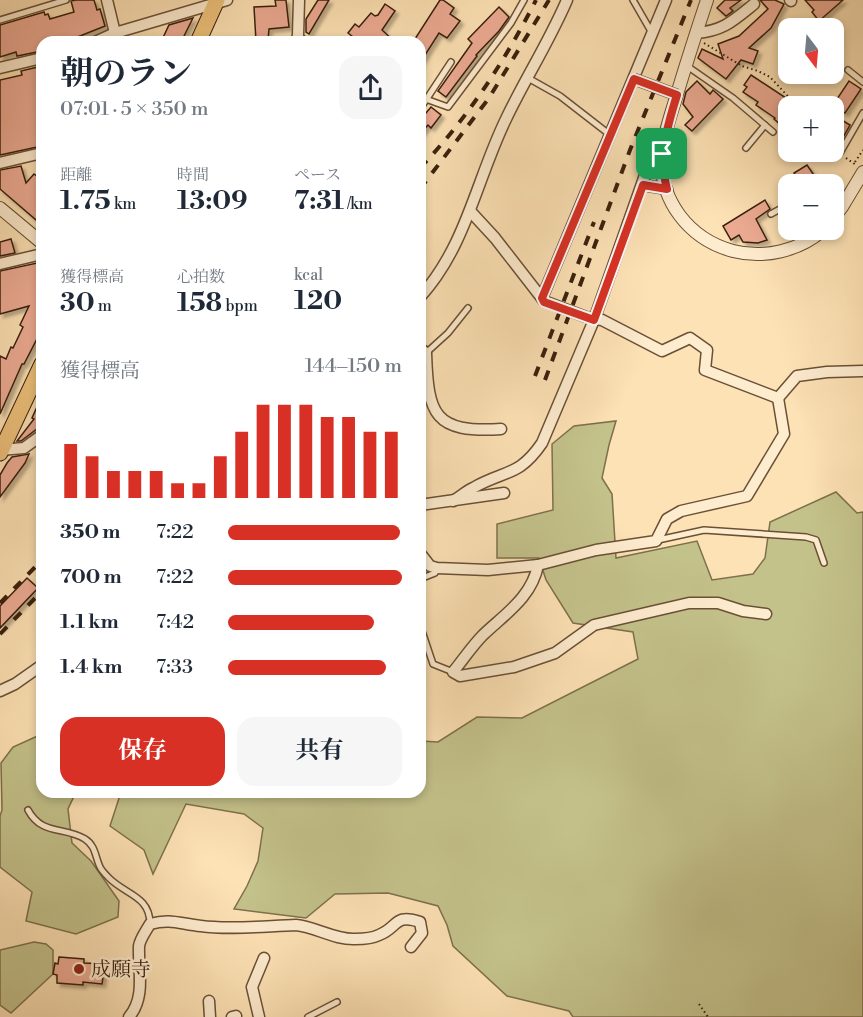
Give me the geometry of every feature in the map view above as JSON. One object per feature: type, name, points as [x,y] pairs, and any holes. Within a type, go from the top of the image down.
[{"type":"main road","points":[[201,36],[220,1]]},
{"type":"main road","points":[[0,451],[36,376]]},
{"type":"street","points":[[108,0],[115,33]]},
{"type":"street","points":[[299,0],[300,36]]},
{"type":"street","points":[[426,290],[471,212],[506,117],[567,0]]},
{"type":"street","points":[[543,300],[666,0]]},
{"type":"street","points":[[707,0],[667,126],[662,154],[663,174],[671,202],[681,219],[696,234],[709,242],[733,251],[762,255],[794,247],[808,240]]},
{"type":"street","points":[[108,36],[220,1]]},
{"type":"street","points":[[695,35],[725,27],[752,2],[761,13]]},
{"type":"street","points":[[0,68],[36,59]]},
{"type":"street","points":[[634,79],[677,95]]},
{"type":"street","points":[[453,501],[473,487],[518,469],[532,458],[542,443],[643,185],[650,161],[667,126]]},
{"type":"street","points":[[0,163],[36,154]]},
{"type":"street","points":[[844,202],[859,168]]},
{"type":"street","points":[[643,185],[667,189]]},
{"type":"street","points":[[0,208],[36,238]]},
{"type":"street","points":[[471,212],[495,238],[543,300],[602,321],[662,351],[690,338],[707,350],[705,370],[778,398]]},
{"type":"street","points":[[0,264],[36,256]]},
{"type":"street","points":[[778,398],[797,376],[863,371]]},
{"type":"street","points":[[426,380],[432,405],[438,416],[449,425],[476,431],[501,429]]},
{"type":"street","points":[[426,561],[430,566],[437,568],[488,570],[538,565],[596,550],[656,541],[667,519],[681,510],[747,496],[784,434],[778,398]]},
{"type":"street","points":[[0,451],[24,448],[36,439]]},
{"type":"street","points":[[426,504],[504,493]]},
{"type":"street","points":[[538,565],[537,576],[522,599],[483,635],[453,672],[459,676],[514,667],[555,653],[594,625],[689,603],[718,603],[766,614]]},
{"type":"street","points":[[0,691],[36,669]]},
{"type":"street","points":[[129,1017],[136,1009],[139,997],[141,970],[139,944],[150,924],[169,920],[201,927],[310,926],[355,940],[380,935],[397,920],[408,918],[420,921],[423,933],[411,946]]},
{"type":"street","points":[[258,1017],[252,987],[264,958]]},
{"type":"street","points":[[209,1001],[210,1017]]},
{"type":"lane","points":[[0,20],[66,0]]},
{"type":"lane","points":[[426,99],[448,107],[511,23],[524,0]]},
{"type":"lane","points":[[633,0],[652,34]]},
{"type":"lane","points":[[426,94],[451,62]]},
{"type":"lane","points":[[686,65],[733,98],[773,132]]},
{"type":"lane","points":[[848,70],[863,82]]},
{"type":"lane","points":[[528,78],[560,96],[610,135]]},
{"type":"lane","points":[[844,146],[863,113]]},
{"type":"lane","points":[[746,148],[765,125]]},
{"type":"lane","points":[[771,214],[778,210]]},
{"type":"lane","points":[[426,349],[448,333],[468,308]]},
{"type":"lane","points":[[656,541],[704,530],[806,537],[816,540],[824,563]]},
{"type":"lane","points":[[426,577],[435,573],[437,568]]},
{"type":"lane","points":[[426,643],[433,664],[453,672]]},
{"type":"lane","points":[[28,810],[32,818],[45,828],[86,840],[93,847],[100,869],[118,887],[143,902],[147,907],[150,924]]},
{"type":"lane","points":[[308,1017],[337,1002]]},
{"type":"path","points":[[695,35],[742,66],[758,70],[770,77],[787,96]]},
{"type":"path","points":[[859,168],[863,150]]},
{"type":"path","points":[[699,1004],[708,1017]]},
{"type":"shaded area","points":[[616,421],[602,478],[612,494],[616,558],[697,541],[712,580],[753,574],[765,558],[770,522],[836,492],[857,513],[863,512],[863,1017],[573,1017],[569,1011],[507,996],[453,946],[438,906],[388,893],[335,894],[306,918],[234,909],[258,861],[263,828],[244,814],[186,804],[153,874],[144,850],[110,826],[119,798],[426,798],[426,741],[438,742],[477,717],[522,718],[638,659],[633,632],[573,623],[546,580],[539,558],[497,558],[497,524],[553,510],[552,444],[574,426]]},
{"type":"shaded area","points":[[36,737],[36,798],[73,798],[68,809],[72,843],[91,861],[119,901],[118,917],[76,934],[26,921],[32,892],[0,867],[1,763],[13,747]]},
{"type":"shaded area","points":[[34,942],[46,944],[53,950],[53,974],[11,1013],[0,1005],[0,950]]},
{"type":"building","points":[[94,0],[97,10],[100,9],[105,26],[80,36],[36,36],[36,52],[17,56],[16,52],[0,57],[0,25],[44,12],[50,19],[74,12],[71,1]]},
{"type":"building","points":[[275,0],[286,0],[289,27],[269,29],[268,36],[256,36],[254,7],[276,6]]},
{"type":"building","points":[[318,0],[329,0],[309,34],[306,32],[306,19]]},
{"type":"building","points":[[440,0],[454,8],[450,14],[460,21],[447,38],[439,33],[426,54],[426,36],[417,36]]},
{"type":"building","points":[[725,0],[741,0],[730,8],[733,11],[726,16],[717,8]]},
{"type":"building","points":[[760,0],[775,0],[784,4],[771,28],[749,48],[758,51],[753,64],[741,60],[726,79],[698,58],[702,49],[723,59],[718,44],[739,36],[768,9]]},
{"type":"building","points":[[805,0],[843,0],[822,18],[817,18],[812,12],[814,10]]},
{"type":"building","points":[[385,4],[395,11],[382,30],[388,36],[352,36],[348,33],[355,24],[359,27],[371,13],[378,15]]},
{"type":"building","points":[[499,7],[509,17],[476,55],[446,97],[438,91],[472,43],[468,39]]},
{"type":"building","points":[[193,18],[184,36],[164,36],[169,25]]},
{"type":"building","points":[[36,67],[36,147],[0,155],[0,80],[22,75],[21,71]]},
{"type":"building","points":[[751,75],[783,96],[778,96],[778,122],[756,105],[758,102],[743,92],[747,87],[744,85]]},
{"type":"building","points":[[697,81],[710,94],[713,90],[723,99],[692,131],[685,125],[693,117],[683,104],[686,92]]},
{"type":"building","points":[[849,81],[861,89],[845,113],[844,96],[839,96]]},
{"type":"building","points":[[431,107],[441,115],[431,128],[428,125],[426,127],[426,113]]},
{"type":"building","points":[[844,121],[850,125],[844,136]]},
{"type":"building","points":[[807,165],[813,174],[795,174]]},
{"type":"building","points":[[21,166],[26,183],[34,174],[36,176],[36,220],[0,189],[0,170]]},
{"type":"building","points":[[765,200],[770,209],[756,219],[767,240],[758,243],[743,242],[739,235],[731,240],[723,226]]},
{"type":"building","points":[[11,239],[15,253],[0,256],[0,242]]},
{"type":"building","points":[[36,263],[36,341],[22,364],[0,414],[0,356],[6,359],[11,347],[13,348],[23,327],[20,325],[29,306],[0,314],[0,271]]},
{"type":"building","points":[[36,409],[36,430],[21,441],[17,441],[34,419],[32,418]]},
{"type":"building","points":[[29,454],[0,497],[0,475],[7,463],[12,457]]},
{"type":"building","points":[[27,578],[36,586],[36,590],[0,628],[0,606]]},
{"type":"building","name":"成願寺","points":[[59,957],[84,959],[84,963],[105,964],[102,984],[57,983],[57,975],[53,974]]},
{"type":"railway","points":[[426,161],[454,130],[484,88],[536,0]]},
{"type":"railway","points":[[426,181],[489,98],[549,0]]},
{"type":"railway","points":[[545,380],[630,150],[691,0]]},
{"type":"railway","points":[[535,376],[594,222]]},
{"type":"railway","points":[[0,603],[36,566]]},
{"type":"railway","points":[[0,634],[36,597]]},
{"type":"place","name":"成願寺","points":[[79,969]]},
{"type":"route","points":[[634,79],[677,95],[667,126],[662,154],[663,174],[667,189],[643,185],[594,320],[544,302],[542,298],[634,79]]}]
